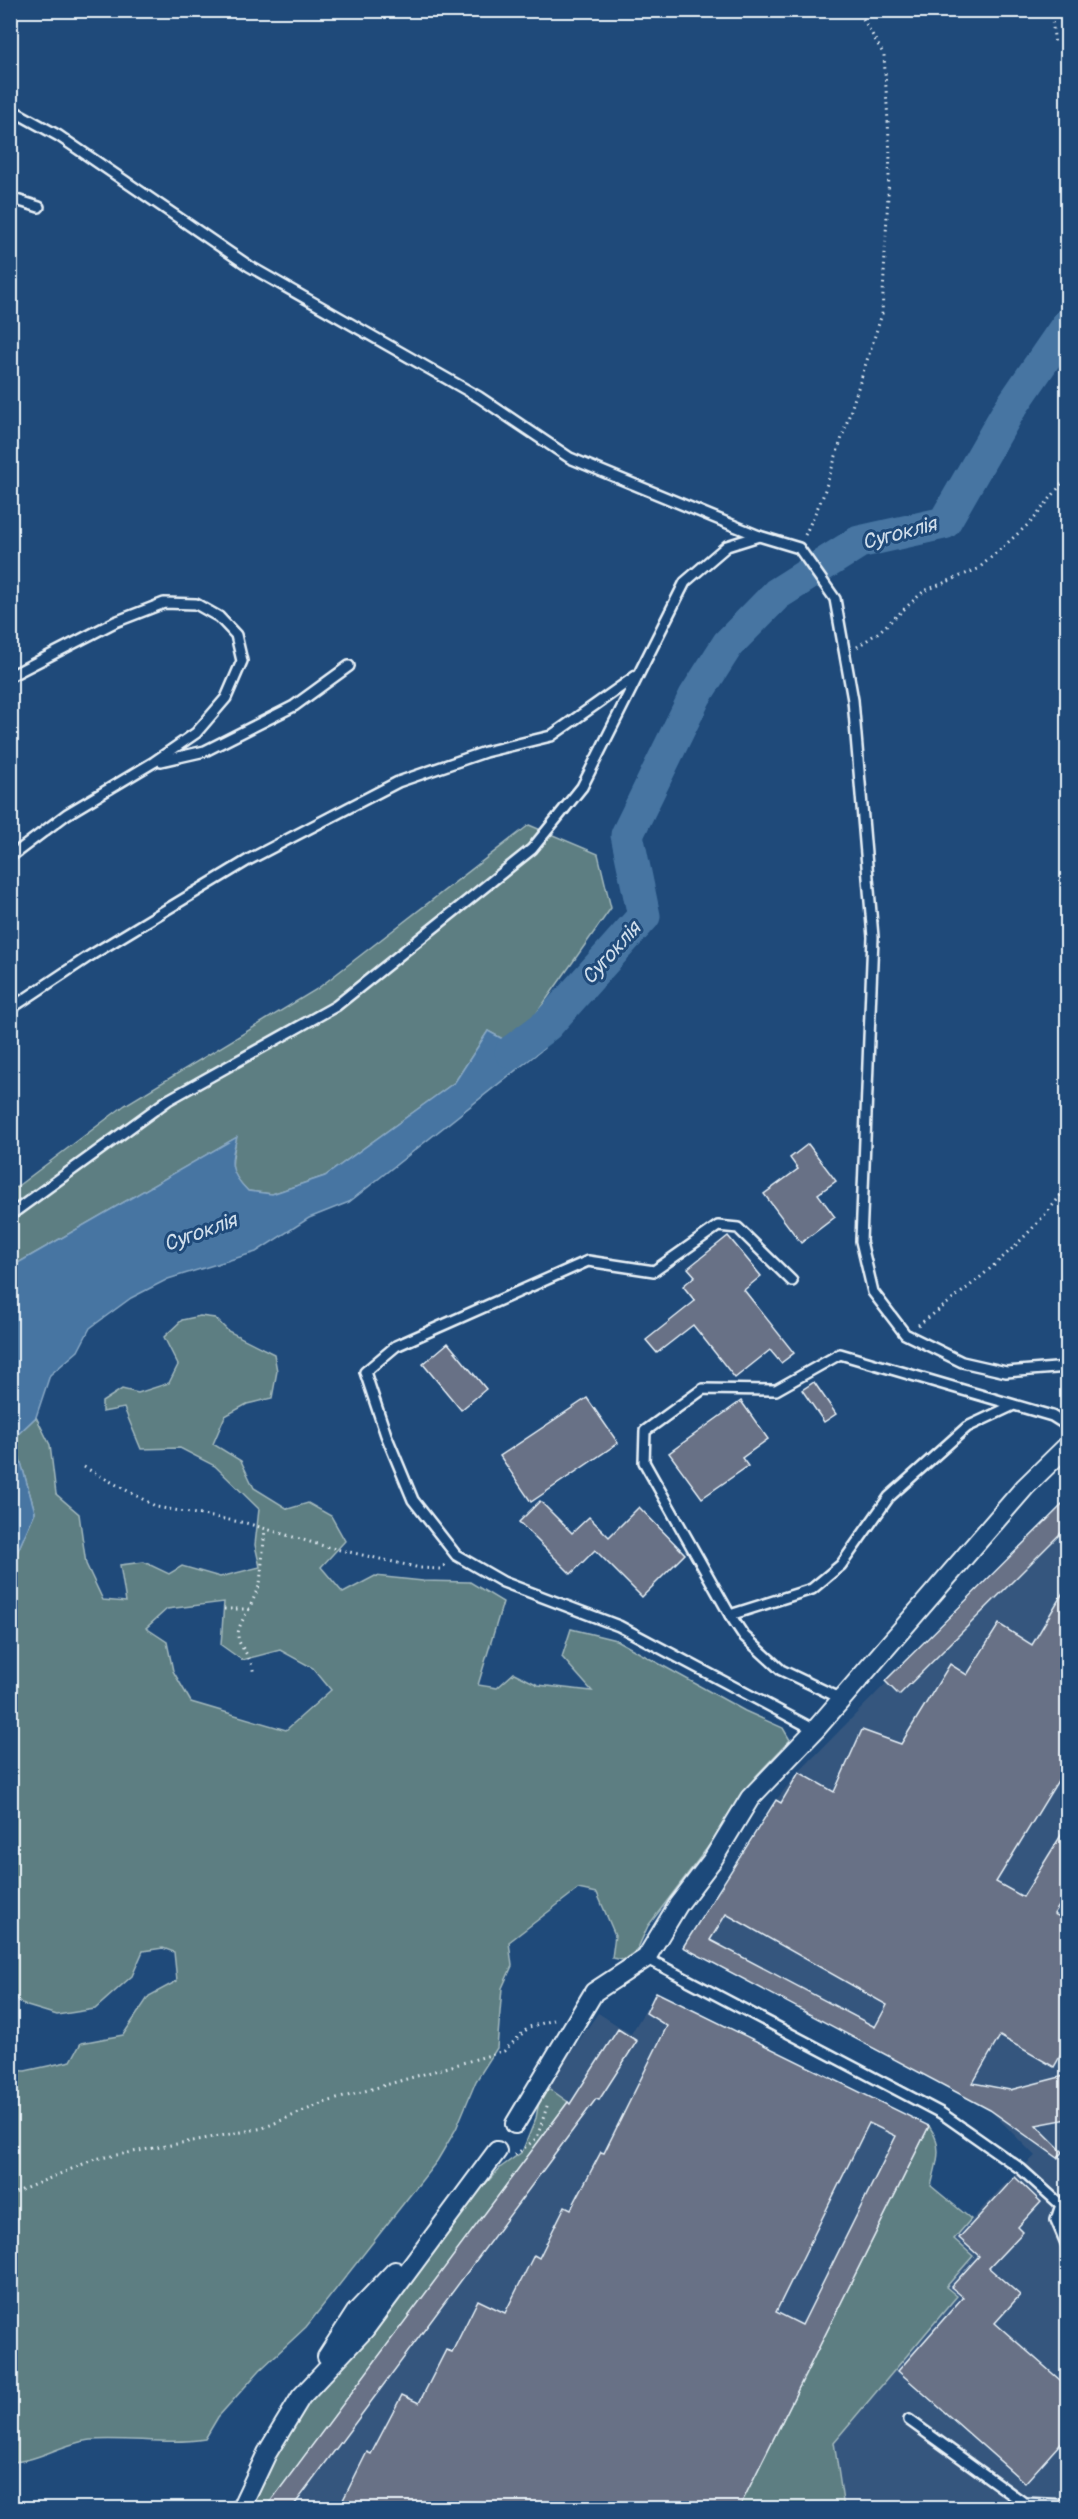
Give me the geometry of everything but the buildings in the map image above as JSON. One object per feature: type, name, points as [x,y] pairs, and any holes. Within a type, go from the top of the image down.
[{"type":"street","points":[[515,2124],[594,1992],[646,1958],[678,1905],[713,1859],[750,1798],[815,1730],[1025,1487],[1068,1445]]},
{"type":"street","points":[[242,2508],[267,2453],[301,2397],[365,2329],[438,2227],[497,2151]]},
{"type":"lane","points":[[10,109],[59,136],[249,266],[479,397],[570,458],[759,536],[802,551],[835,599],[854,700],[873,937],[861,1241],[873,1292],[905,1334],[962,1362],[1006,1372],[1068,1367]]},
{"type":"lane","points":[[10,198],[39,207]]},
{"type":"lane","points":[[10,1215],[168,1100],[336,1006],[532,849],[582,787],[685,582],[728,546],[759,536]]},
{"type":"lane","points":[[10,676],[115,622],[164,603],[196,604],[219,617],[236,634],[242,661],[226,698],[196,733],[154,762],[67,814],[10,857]]},
{"type":"lane","points":[[154,762],[205,751],[294,706],[350,666]]},
{"type":"lane","points":[[10,1009],[88,957],[250,859],[398,782],[485,752],[551,736],[638,675]]},
{"type":"lane","points":[[792,1281],[738,1228],[718,1226],[654,1271],[588,1261],[396,1346],[365,1372],[386,1436],[413,1500],[456,1555],[502,1582],[619,1626],[815,1730]]},
{"type":"lane","points":[[842,1699],[781,1670],[744,1636],[644,1462],[645,1431],[703,1389],[776,1390],[840,1354],[1052,1416],[1068,1426]]},
{"type":"lane","points":[[730,1615],[813,1589],[841,1565],[889,1497],[967,1427],[1014,1405]]},
{"type":"lane","points":[[646,1958],[941,2113],[1021,2169],[1061,2205],[1056,2220],[1068,2248]]},
{"type":"lane","points":[[909,2420],[1023,2506],[1068,2505]]},
{"type":"path","points":[[802,551],[823,495],[882,314],[890,155],[884,55],[858,10]]},
{"type":"path","points":[[1051,10],[1055,45]]},
{"type":"path","points":[[845,655],[879,632],[924,591],[978,568],[1033,520],[1068,476]]},
{"type":"path","points":[[905,1334],[958,1296],[1004,1256],[1054,1204],[1068,1186]]},
{"type":"path","points":[[84,1467],[157,1507],[265,1529],[327,1547],[420,1568],[440,1569],[456,1555]]},
{"type":"path","points":[[254,1675],[252,1664],[238,1642],[237,1628],[249,1609],[260,1584],[265,1529]]},
{"type":"path","points":[[224,1609],[249,1609]]},
{"type":"path","points":[[10,2195],[95,2158],[263,2127],[323,2103],[504,2051],[529,2027],[561,2016]]},
{"type":"shaded area","points":[[1067,1499],[1067,2508],[844,2508],[834,2442],[957,2297],[946,2287],[954,2239],[1000,2189],[1035,2156],[990,2110],[683,1947],[776,1800],[799,1772]]},
{"type":"shaded area","points":[[656,1992],[929,2126],[739,2508],[266,2508],[567,2102],[547,2087],[598,2013],[631,2034]]},
{"type":"green space","points":[[529,825],[598,854],[611,908],[534,1017],[510,1043],[488,1031],[455,1082],[325,1176],[272,1194],[248,1191],[233,1171],[232,1161],[236,1138],[11,1267],[11,1191],[125,1105],[317,989]]},
{"type":"green space","points":[[200,1316],[215,1318],[228,1331],[274,1354],[277,1371],[272,1398],[247,1404],[225,1416],[213,1444],[241,1461],[254,1488],[288,1509],[308,1503],[331,1516],[345,1541],[321,1567],[343,1593],[375,1576],[423,1581],[470,1582],[503,1602],[478,1685],[497,1688],[514,1673],[538,1685],[592,1691],[562,1657],[571,1629],[616,1640],[745,1711],[783,1728],[790,1740],[756,1776],[714,1839],[648,1926],[637,1950],[623,1960],[612,1958],[615,1935],[597,1893],[578,1889],[509,1942],[512,1966],[502,1988],[497,2048],[476,2081],[456,2129],[437,2161],[306,2327],[260,2370],[218,2417],[205,2439],[191,2441],[90,2440],[31,2459],[11,2462],[11,2070],[25,2071],[71,2061],[81,2043],[123,2035],[149,1996],[177,1981],[174,1952],[163,1948],[143,1951],[132,1976],[95,2009],[57,2015],[24,2005],[11,1994],[11,1566],[35,1512],[14,1438],[36,1417],[50,1445],[56,1494],[79,1514],[86,1564],[103,1600],[126,1602],[120,1565],[144,1562],[169,1574],[182,1566],[220,1577],[260,1567],[255,1545],[259,1509],[215,1466],[180,1448],[141,1449],[124,1408],[102,1412],[102,1402],[122,1389],[138,1393],[169,1383],[178,1365],[164,1337],[182,1320]],"holes":[[[224,1602],[221,1645],[242,1660],[280,1650],[313,1668],[331,1690],[286,1730],[191,1702],[173,1671],[167,1642],[146,1628],[167,1609]]]},
{"type":"green space","points":[[547,2087],[568,2102],[266,2508],[250,2508],[307,2401],[457,2215],[501,2167],[522,2152],[536,2118],[540,2096]]},
{"type":"green space","points":[[929,2126],[938,2148],[931,2186],[971,2219],[954,2239],[973,2256],[946,2287],[957,2296],[834,2442],[844,2508],[739,2508]]},
{"type":"water","points":[[534,1017],[547,1025],[544,1048],[349,1202],[309,1218],[256,1252],[168,1279],[131,1298],[90,1328],[78,1351],[50,1375],[36,1417],[14,1438],[35,1512],[11,1566],[11,1267],[237,1137],[232,1166],[237,1178],[248,1191],[272,1194],[325,1176],[455,1082],[488,1031],[510,1043]]},
{"type":"waterway","name":"Сугоклія","points":[[511,1052],[547,1025],[644,916],[627,835],[695,696],[728,644],[777,594],[859,542],[944,523],[1009,410],[1068,324]]}]
